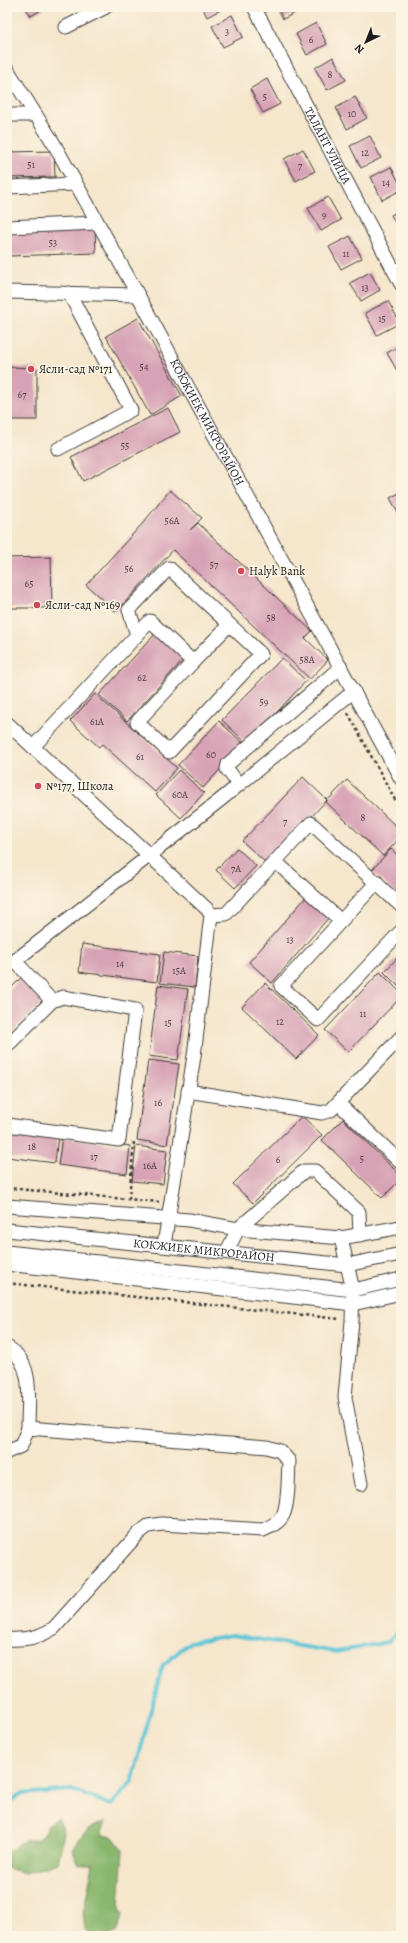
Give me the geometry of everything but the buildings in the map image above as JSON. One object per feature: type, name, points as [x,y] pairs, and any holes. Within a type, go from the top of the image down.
[{"type":"street","points":[[66,27],[106,7]]},
{"type":"street","name":"ТАЛАНТ УЛИЦА","points":[[254,7],[401,284]]},
{"type":"street","name":"КОКЖИЕК МИКРОРАЙОН","points":[[7,69],[76,184],[96,223],[138,295],[401,779]]},
{"type":"street","points":[[7,115],[36,116]]},
{"type":"street","points":[[7,186],[76,184]]},
{"type":"street","points":[[7,227],[96,223]]},
{"type":"street","points":[[7,292],[138,295]]},
{"type":"street","points":[[58,450],[131,410],[69,293]]},
{"type":"street","points":[[137,635],[129,610],[169,568],[261,654],[169,752],[137,722],[229,625]]},
{"type":"street","points":[[33,747],[150,621],[193,662]]},
{"type":"street","points":[[239,785],[227,769],[228,764],[341,667]]},
{"type":"street","points":[[52,1001],[11,964],[239,785],[354,691]]},
{"type":"street","points":[[7,723],[150,855],[207,909],[211,915],[188,1091],[164,1245]]},
{"type":"street","points":[[211,915],[226,914],[311,823],[377,882],[401,906]]},
{"type":"street","points":[[276,862],[341,921]]},
{"type":"street","points":[[377,882],[280,986],[318,1020],[401,931]]},
{"type":"street","points":[[7,1046],[52,1001],[63,997],[135,1010],[119,1140],[7,1124]]},
{"type":"street","points":[[188,1091],[322,1113],[331,1110],[401,1037]]},
{"type":"street","points":[[338,1103],[401,1163]]},
{"type":"street","points":[[227,1251],[238,1229],[304,1171],[315,1171],[359,1212],[360,1235]]},
{"type":"street","points":[[7,1206],[169,1220],[189,1220],[238,1229],[340,1238],[401,1227]]},
{"type":"street","name":"КОКЖИЕК МИКРОРАЙОН","points":[[7,1230],[227,1251],[347,1265],[401,1254]]},
{"type":"street","points":[[340,1238],[353,1290],[352,1321],[345,1397],[361,1484]]},
{"type":"street","points":[[7,1252],[353,1290],[401,1279]]},
{"type":"street","points":[[7,1264],[353,1304],[401,1293]]},
{"type":"street","points":[[7,1347],[17,1352],[25,1366],[28,1382],[28,1428],[21,1446],[7,1452]]},
{"type":"street","points":[[7,1639],[25,1640],[42,1636],[54,1628],[138,1534],[148,1526],[162,1524],[263,1530],[273,1526],[283,1516],[286,1507],[289,1461],[280,1451],[267,1447],[28,1428]]},
{"type":"path","points":[[341,701],[401,811]]},
{"type":"path","points":[[119,1140],[134,1142],[129,1199]]},
{"type":"path","points":[[7,1188],[171,1204]]},
{"type":"path","points":[[7,1283],[352,1321]]},
{"type":"green space","points":[[58,1818],[64,1832],[58,1863],[25,1873],[7,1868],[7,1853],[20,1843],[40,1838],[46,1831],[48,1824]]},
{"type":"green space","points":[[106,1821],[101,1836],[112,1836],[123,1850],[119,1904],[123,1916],[116,1933],[104,1936],[96,1935],[85,1930],[83,1913],[93,1864],[78,1864],[72,1848],[87,1830]]},
{"type":"waterway","points":[[7,1803],[21,1794],[72,1790],[111,1805],[132,1782],[163,1665],[190,1642],[232,1635],[336,1652],[388,1642],[401,1627]]},
{"type":"place","name":"Ясли-сад №171","points":[[31,369]]},
{"type":"place","name":"Halyk Bank","points":[[241,571]]},
{"type":"place","name":"Ясли-сад №169","points":[[37,605]]},
{"type":"place","name":"№177, Школа","points":[[38,786]]}]
